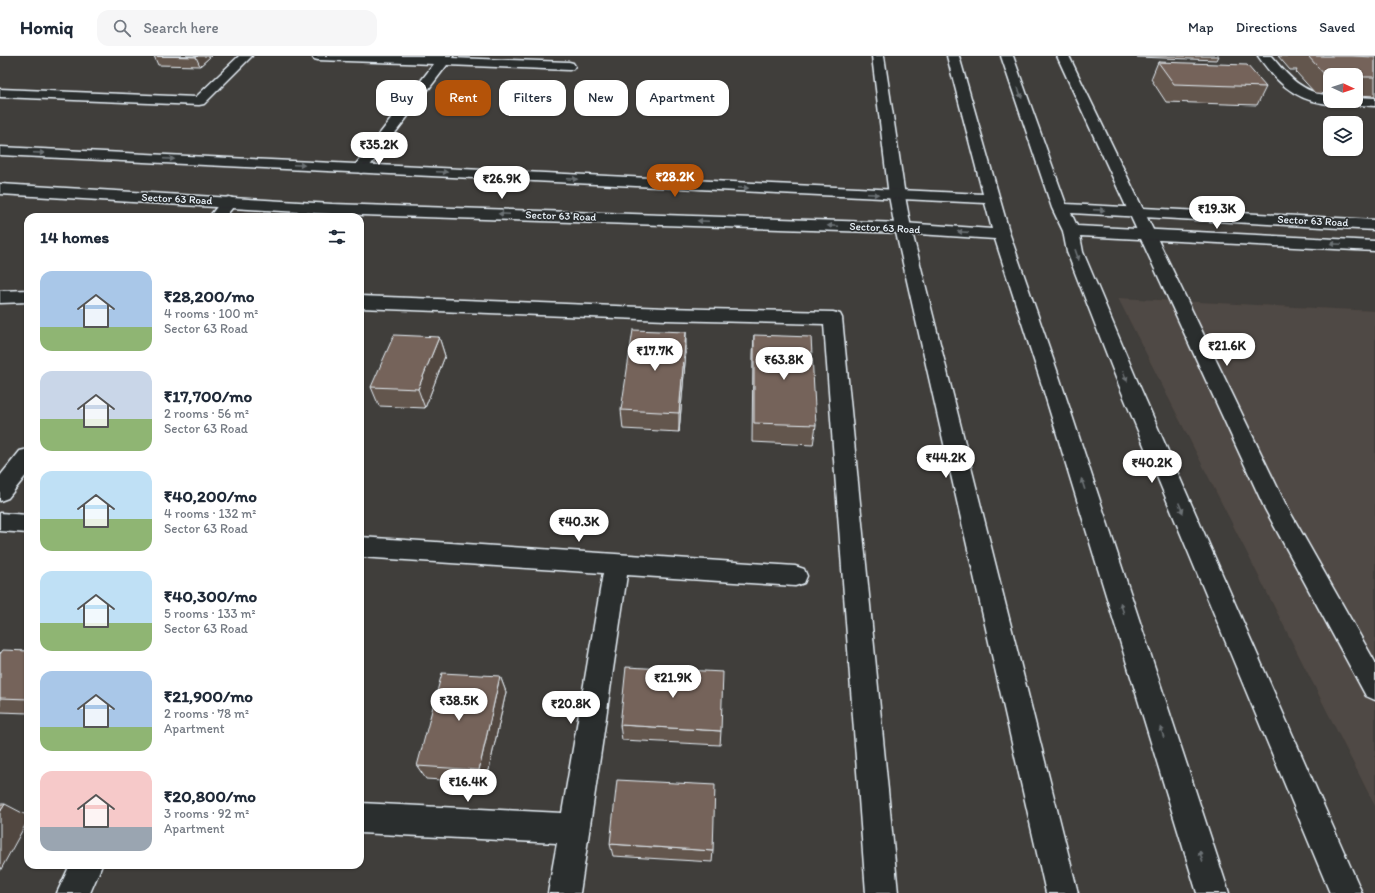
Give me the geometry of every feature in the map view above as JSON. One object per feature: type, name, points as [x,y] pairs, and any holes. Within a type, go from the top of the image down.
[{"type":"street","points":[[0,93],[199,101],[246,56]]},
{"type":"street","points":[[318,56],[445,59],[569,66]]},
{"type":"street","points":[[878,56],[897,196],[903,228],[1062,893]]},
{"type":"street","points":[[953,56],[1002,235],[1053,387],[1213,893]]},
{"type":"street","points":[[1007,56],[1060,208],[1071,231],[1075,252],[1126,378],[1346,893]]},
{"type":"street","points":[[1063,56],[1276,509],[1375,687]]},
{"type":"street","points":[[1264,56],[1295,90],[1316,99],[1323,100]]},
{"type":"street","points":[[361,168],[445,59]]},
{"type":"street","points":[[1363,102],[1375,102]]},
{"type":"street","points":[[0,151],[897,196],[991,199]]},
{"type":"street","name":"Sector 63 Road","points":[[0,189],[332,209],[903,228],[1002,235]]},
{"type":"street","points":[[220,213],[229,202]]},
{"type":"street","name":"Sector 63 Road","points":[[1060,208],[1375,225]]},
{"type":"street","name":"Sector 63 Road","points":[[1071,231],[1375,246]]},
{"type":"street","points":[[0,297],[24,296]]},
{"type":"street","points":[[364,302],[666,314],[833,318],[882,893]]},
{"type":"street","points":[[0,492],[24,462]]},
{"type":"street","points":[[0,522],[24,524]]},
{"type":"street","points":[[364,547],[795,576]]},
{"type":"street","points":[[564,893],[617,564]]},
{"type":"street","points":[[364,818],[574,830]]},
{"type":"street","points":[[73,893],[85,869]]},
{"type":"shaded area","points":[[1118,298],[1375,311],[1375,806]]},
{"type":"building","points":[[154,56],[198,56],[196,57]]},
{"type":"building","points":[[1308,56],[1375,57],[1375,77],[1363,77],[1363,68],[1323,68],[1323,73]]},
{"type":"building","points":[[1158,62],[1247,65],[1266,87],[1174,84]]},
{"type":"building","points":[[633,330],[686,332],[679,413],[621,410]]},
{"type":"building","points":[[394,335],[439,337],[418,389],[371,387]]},
{"type":"building","points":[[754,335],[811,337],[816,425],[754,423]]},
{"type":"building","points":[[3,650],[24,651],[24,699],[0,698],[0,654]]},
{"type":"building","points":[[626,667],[723,672],[721,731],[620,725]]},
{"type":"building","points":[[442,673],[500,676],[479,770],[417,766]]},
{"type":"building","points":[[617,780],[715,785],[713,851],[610,844]]},
{"type":"building","points":[[0,804],[5,804],[0,812]]}]
